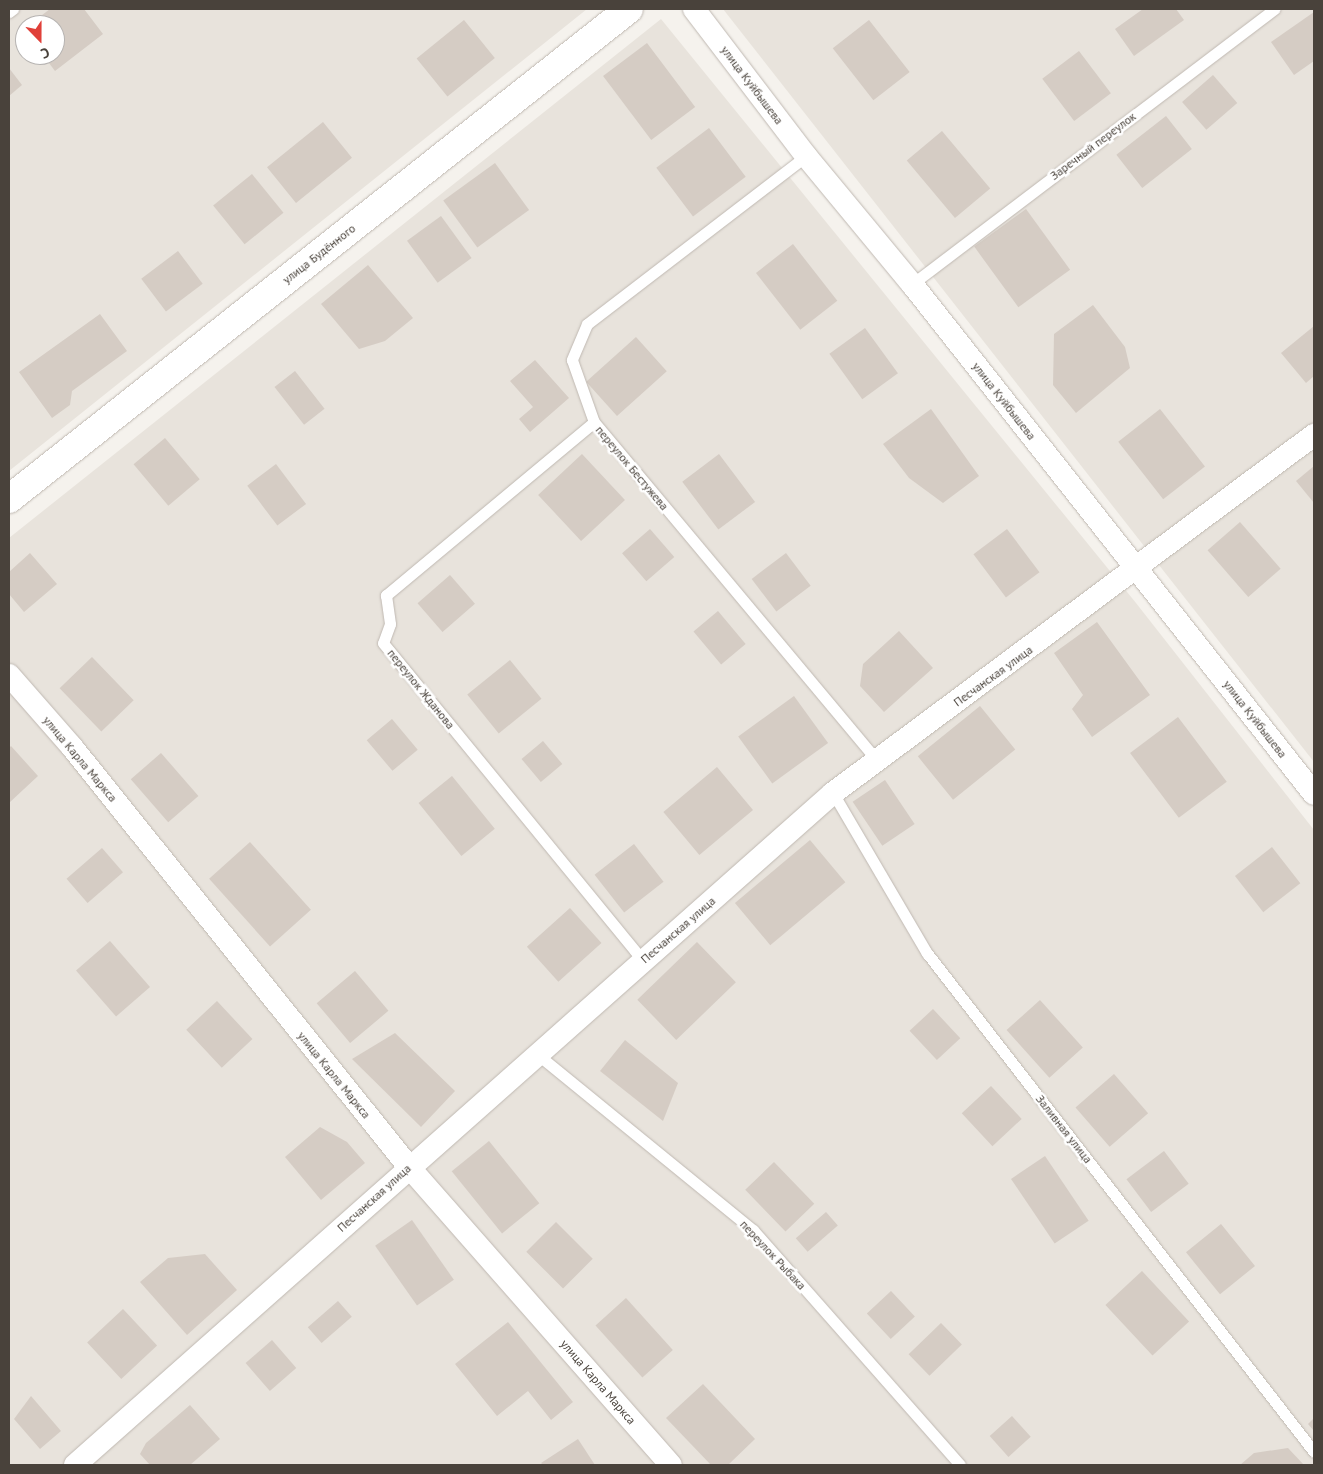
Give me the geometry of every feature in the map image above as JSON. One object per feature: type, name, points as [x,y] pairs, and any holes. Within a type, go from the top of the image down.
[{"type":"street","name":"улица Будённого","points":[[9,499],[629,9]]},
{"type":"street","name":"улица Куйбышева","points":[[694,9],[806,156],[912,284],[1314,794]]},
{"type":"street","name":"Песчанская улица","points":[[75,1465],[833,793],[1137,570],[1314,435]]},
{"type":"street","name":"улица Карла Маркса","points":[[9,675],[72,747],[409,1167],[671,1465]]},
{"type":"lane","points":[[9,12],[13,9]]},
{"type":"lane","name":"Заречный переулок","points":[[912,284],[1274,9]]},
{"type":"lane","name":"переулок Бестужева","points":[[806,156],[586,324],[572,360],[594,422],[877,761]]},
{"type":"lane","name":"переулок Жданова","points":[[594,422],[386,595],[390,624],[383,643],[643,961]]},
{"type":"lane","name":"Заливная улица","points":[[833,793],[927,953],[1314,1452]]},
{"type":"lane","name":"переулок Рыбака","points":[[537,1054],[753,1230],[960,1465]]},
{"type":"shaded area","points":[[9,9],[587,9],[9,471]]},
{"type":"shaded area","points":[[723,9],[1314,9],[1314,762],[1166,574]]},
{"type":"shaded area","points":[[661,19],[1136,603],[1314,830],[1314,1465],[9,1465],[9,538]]},
{"type":"building","points":[[50,9],[84,9],[103,34],[65,63],[65,15],[42,15]]},
{"type":"building","points":[[1143,9],[1176,9],[1184,20],[1134,56],[1115,29]]},
{"type":"building","points":[[1314,12],[1314,61],[1294,75],[1271,42]]},
{"type":"building","points":[[464,20],[495,58],[447,96],[417,58]]},
{"type":"building","points":[[869,20],[910,72],[873,100],[833,48]]},
{"type":"building","points":[[647,43],[695,107],[651,140],[603,76]]},
{"type":"building","points":[[1079,51],[1111,93],[1074,121],[1042,79]]},
{"type":"building","points":[[50,65],[63,65],[55,71]]},
{"type":"building","points":[[9,68],[22,85],[9,96]]},
{"type":"building","points":[[1213,75],[1237,103],[1206,130],[1182,102]]},
{"type":"building","points":[[1166,116],[1192,149],[1142,188],[1116,155]]},
{"type":"building","points":[[323,122],[352,158],[296,203],[267,167]]},
{"type":"building","points":[[709,128],[746,177],[693,216],[656,168]]},
{"type":"building","points":[[942,131],[990,188],[955,218],[907,161]]},
{"type":"building","points":[[495,163],[529,210],[477,248],[443,201]]},
{"type":"building","points":[[252,174],[283,213],[245,244],[213,205]]},
{"type":"building","points":[[1026,209],[1070,270],[1018,307],[974,247]]},
{"type":"building","points":[[441,216],[472,258],[438,283],[407,241]]},
{"type":"building","points":[[793,244],[837,301],[800,330],[756,273]]},
{"type":"building","points":[[178,251],[203,284],[166,311],[141,279]]},
{"type":"building","points":[[368,265],[413,318],[385,341],[359,349],[321,304]]},
{"type":"building","points":[[1093,305],[1125,347],[1130,368],[1076,413],[1053,385],[1054,334]]},
{"type":"building","points":[[100,314],[127,351],[72,391],[70,405],[52,418],[19,372]]},
{"type":"building","points":[[1314,326],[1314,376],[1306,383],[1281,353]]},
{"type":"building","points":[[865,328],[898,373],[862,399],[829,354]]},
{"type":"building","points":[[636,337],[667,371],[617,416],[586,382]]},
{"type":"building","points":[[535,360],[569,398],[530,432],[519,419],[533,407],[510,381]]},
{"type":"building","points":[[295,371],[325,409],[304,425],[275,387]]},
{"type":"building","points":[[931,409],[979,476],[943,503],[909,478],[883,444]]},
{"type":"building","points":[[1160,409],[1205,467],[1163,499],[1118,442]]},
{"type":"building","points":[[165,438],[200,479],[168,506],[134,464]]},
{"type":"building","points":[[582,454],[625,500],[581,541],[538,495]]},
{"type":"building","points":[[719,454],[755,502],[718,530],[682,482]]},
{"type":"building","points":[[276,464],[306,504],[277,526],[247,486]]},
{"type":"building","points":[[1314,466],[1314,503],[1296,481]]},
{"type":"building","points":[[1240,522],[1281,569],[1248,597],[1208,550]]},
{"type":"building","points":[[650,529],[674,557],[646,581],[622,553]]},
{"type":"building","points":[[1007,529],[1039,572],[1006,597],[973,554]]},
{"type":"building","points":[[30,553],[57,584],[24,612],[9,594],[9,572]]},
{"type":"building","points":[[786,553],[811,586],[776,612],[752,579]]},
{"type":"building","points":[[450,575],[475,604],[442,632],[418,603]]},
{"type":"building","points":[[718,611],[746,644],[721,665],[693,632]]},
{"type":"building","points":[[1097,622],[1150,695],[1092,737],[1072,709],[1083,695],[1054,653]]},
{"type":"building","points":[[899,631],[933,668],[884,712],[860,686],[863,664]]},
{"type":"building","points":[[92,657],[134,700],[101,731],[60,688]]},
{"type":"building","points":[[510,660],[541,699],[499,733],[467,695]]},
{"type":"building","points":[[794,696],[828,743],[772,783],[738,737]]},
{"type":"building","points":[[980,706],[1015,750],[953,800],[918,756]]},
{"type":"building","points":[[1178,717],[1227,782],[1179,818],[1130,753]]},
{"type":"building","points":[[392,719],[418,750],[392,771],[367,740]]},
{"type":"building","points":[[543,741],[562,764],[541,782],[522,759]]},
{"type":"building","points":[[11,746],[38,776],[9,803],[9,748]]},
{"type":"building","points":[[161,753],[198,796],[168,822],[131,779]]},
{"type":"building","points":[[717,767],[753,810],[699,855],[663,812]]},
{"type":"building","points":[[452,776],[495,829],[461,856],[419,803]]},
{"type":"building","points":[[885,780],[915,824],[882,846],[853,802]]},
{"type":"building","points":[[810,840],[845,882],[770,945],[735,903]]},
{"type":"building","points":[[250,842],[311,910],[270,946],[209,879]]},
{"type":"building","points":[[634,844],[664,882],[624,913],[595,875]]},
{"type":"building","points":[[1272,847],[1300,883],[1263,912],[1235,876]]},
{"type":"building","points":[[102,848],[123,872],[88,903],[67,879]]},
{"type":"building","points":[[570,908],[601,943],[558,982],[527,947]]},
{"type":"building","points":[[110,941],[150,987],[116,1017],[76,971]]},
{"type":"building","points":[[697,942],[736,982],[676,1040],[637,1000]]},
{"type":"building","points":[[355,971],[388,1011],[350,1043],[317,1003]]},
{"type":"building","points":[[1040,1000],[1083,1048],[1049,1078],[1007,1030]]},
{"type":"building","points":[[217,1001],[252,1039],[222,1068],[186,1030]]},
{"type":"building","points":[[933,1009],[960,1038],[937,1060],[910,1031]]},
{"type":"building","points":[[395,1033],[455,1091],[421,1127],[352,1059]]},
{"type":"building","points":[[625,1040],[678,1083],[663,1121],[600,1071]]},
{"type":"building","points":[[1114,1074],[1148,1113],[1110,1147],[1076,1107]]},
{"type":"building","points":[[991,1086],[1022,1119],[992,1146],[962,1113]]},
{"type":"building","points":[[320,1127],[347,1142],[365,1163],[321,1200],[285,1157]]},
{"type":"building","points":[[489,1141],[539,1203],[502,1233],[452,1171]]},
{"type":"building","points":[[1164,1151],[1189,1184],[1151,1212],[1126,1179]]},
{"type":"building","points":[[1045,1156],[1089,1221],[1055,1244],[1011,1179]]},
{"type":"building","points":[[774,1162],[814,1204],[786,1232],[745,1190]]},
{"type":"building","points":[[826,1212],[838,1226],[808,1252],[796,1238]]},
{"type":"building","points":[[412,1220],[454,1280],[417,1306],[375,1246]]},
{"type":"building","points":[[556,1222],[593,1259],[563,1288],[526,1252]]},
{"type":"building","points":[[1221,1224],[1255,1266],[1220,1294],[1186,1252]]},
{"type":"building","points":[[205,1254],[237,1290],[187,1335],[140,1282],[168,1258]]},
{"type":"building","points":[[1142,1271],[1189,1321],[1152,1356],[1105,1305]]},
{"type":"building","points":[[891,1291],[915,1317],[891,1339],[867,1314]]},
{"type":"building","points":[[626,1298],[673,1350],[642,1377],[596,1325]]},
{"type":"building","points":[[338,1301],[352,1317],[322,1343],[308,1327]]},
{"type":"building","points":[[123,1309],[157,1346],[121,1379],[87,1342]]},
{"type":"building","points":[[508,1322],[573,1402],[551,1420],[528,1391],[497,1416],[455,1364]]},
{"type":"building","points":[[941,1323],[962,1345],[929,1376],[909,1354]]},
{"type":"building","points":[[272,1340],[296,1368],[270,1391],[246,1363]]},
{"type":"building","points":[[703,1384],[755,1439],[728,1465],[711,1465],[666,1418]]},
{"type":"building","points":[[31,1396],[61,1431],[40,1449],[14,1419]]},
{"type":"building","points":[[190,1405],[220,1439],[190,1465],[150,1465],[140,1454],[146,1443]]},
{"type":"building","points":[[1012,1416],[1031,1437],[1008,1457],[990,1436]]},
{"type":"building","points":[[1314,1418],[1314,1431],[1308,1424]]},
{"type":"building","points":[[578,1439],[595,1465],[543,1465],[541,1463]]},
{"type":"building","points":[[1288,1448],[1304,1465],[1240,1465],[1254,1453]]}]
